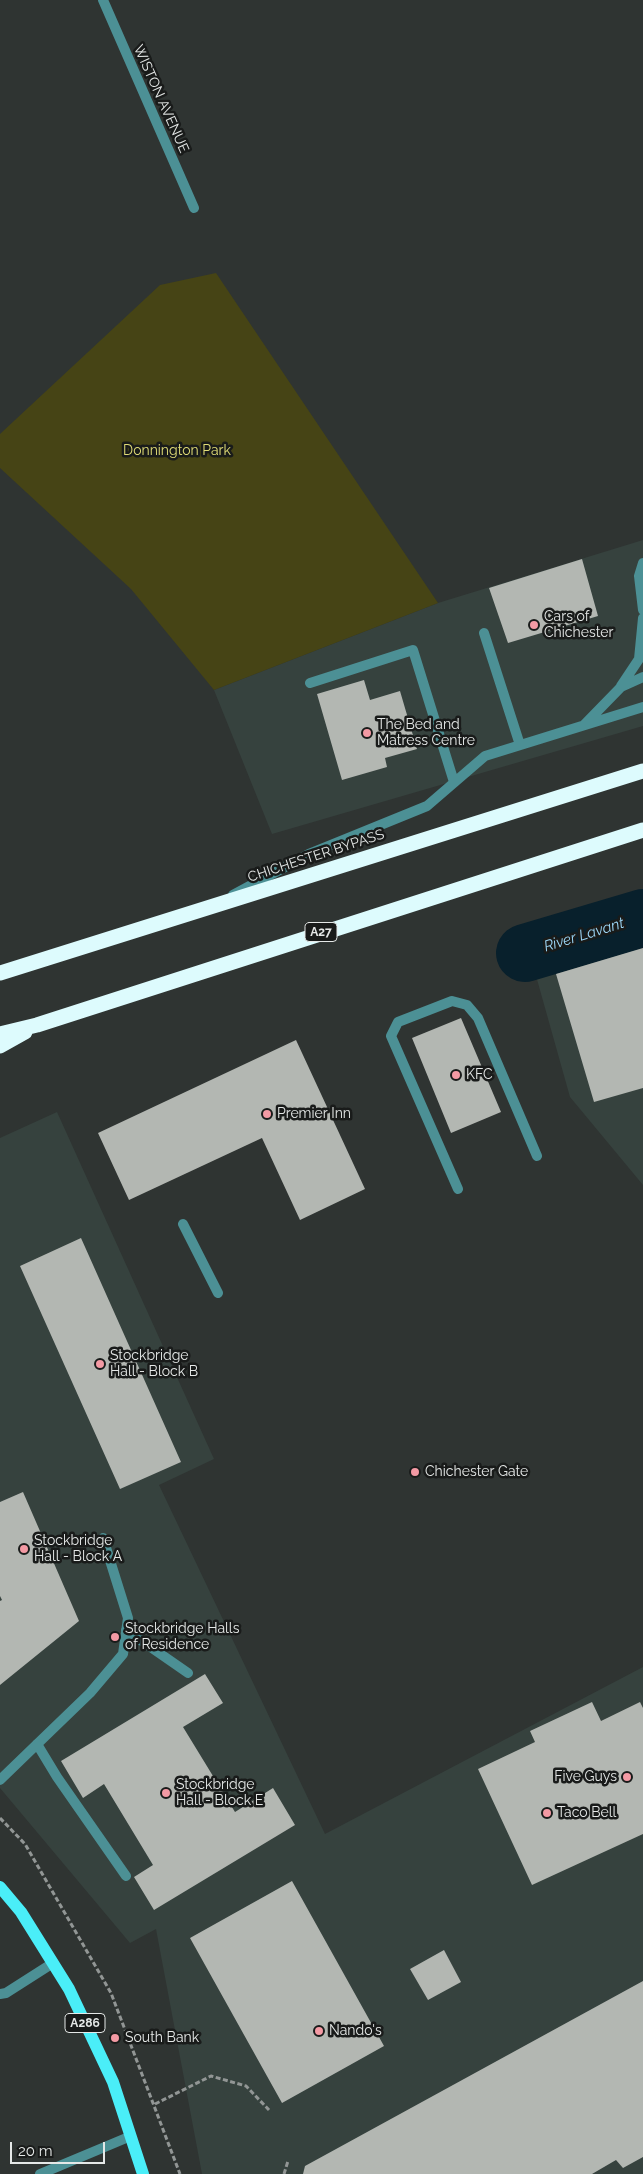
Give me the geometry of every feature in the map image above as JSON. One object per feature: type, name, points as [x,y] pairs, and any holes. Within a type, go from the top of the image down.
[{"type":"highway","name":"CHICHESTER BYPASS","points":[[0,973],[643,771]]},
{"type":"highway","name":"A27","points":[[0,1034],[37,1025],[643,830]]},
{"type":"highway","name":"A27","points":[[0,1046],[10,1043],[37,1025]]},
{"type":"main road","name":"A286","points":[[0,1886],[21,1912],[69,1989],[114,2082],[143,2174]]},
{"type":"street","name":"WISTON AVENUE","points":[[103,0],[194,208]]},
{"type":"street","points":[[643,563],[639,576],[643,610]]},
{"type":"street","points":[[584,726],[620,687],[639,659],[643,619]]},
{"type":"street","points":[[484,633],[520,745]]},
{"type":"street","points":[[310,683],[413,650],[454,782]]},
{"type":"street","points":[[620,687],[643,677]]},
{"type":"street","points":[[212,906],[308,854],[426,806],[485,756],[643,707]]},
{"type":"street","points":[[458,1189],[391,1036],[398,1022],[452,1001],[468,1005],[478,1018],[537,1156]]},
{"type":"street","points":[[183,1224],[218,1293]]},
{"type":"street","points":[[0,1780],[90,1693],[123,1654],[128,1618],[102,1538]]},
{"type":"street","points":[[126,1630],[188,1673]]},
{"type":"street","points":[[37,1744],[57,1777],[126,1876]]},
{"type":"street","points":[[0,1994],[6,1993],[53,1963]]},
{"type":"street","points":[[40,2174],[131,2136]]},
{"type":"path","points":[[0,1818],[24,1844],[112,1993],[180,2174]]},
{"type":"path","points":[[155,2104],[211,2076],[246,2086],[269,2110]]},
{"type":"path","points":[[284,2174],[288,2161]]},
{"type":"shaded area","points":[[643,540],[643,726],[272,834],[214,690],[438,603]]},
{"type":"shaded area","points":[[643,927],[643,1185],[570,1097],[531,958]]},
{"type":"shaded area","points":[[57,1112],[214,1459],[159,1485],[325,1834],[643,1667],[643,2174],[202,2174],[156,1929],[130,1943],[0,1788],[0,1138]]},
{"type":"green space","name":"Donnington Park","points":[[216,273],[438,603],[214,690],[131,589],[0,468],[0,434],[160,285]]},
{"type":"building","points":[[582,559],[598,616],[508,643],[489,588]]},
{"type":"building","points":[[364,680],[370,700],[400,691],[417,749],[385,758],[387,767],[342,780],[317,694]]},
{"type":"building","points":[[643,948],[643,1088],[594,1102],[556,974]]},
{"type":"building","name":"KFC","points":[[461,1018],[501,1112],[451,1133],[412,1038]]},
{"type":"building","points":[[296,1040],[365,1189],[300,1220],[262,1138],[129,1200],[98,1133]]},
{"type":"building","name":"Stockbridge Hall - Block B","points":[[81,1238],[181,1462],[120,1489],[20,1266]]},
{"type":"building","name":"Stockbridge Hall - Block A","points":[[23,1492],[79,1621],[0,1685],[0,1601],[2,1600],[0,1596],[0,1502]]},
{"type":"building","name":"Stockbridge Hall - Block E","points":[[205,1674],[223,1703],[183,1727],[235,1812],[273,1788],[295,1825],[154,1910],[134,1877],[153,1865],[104,1784],[83,1798],[61,1761]]},
{"type":"building","points":[[592,1702],[601,1721],[640,1702],[643,1708],[643,1834],[532,1885],[478,1769],[535,1742],[530,1731]]},
{"type":"building","points":[[292,1881],[384,2046],[282,2103],[190,1938]]},
{"type":"building","points":[[444,1950],[461,1982],[428,2000],[410,1969]]},
{"type":"building","points":[[643,1981],[643,2157],[623,2168],[616,2160],[592,2174],[303,2174],[305,2166]]},
{"type":"waterway","name":"River Lavant","points":[[525,953],[643,918]]},
{"type":"place","name":"Cars of Chichester","points":[[534,625]]},
{"type":"place","name":"The Bed and Matress Centre","points":[[367,733]]},
{"type":"place","name":"KFC","points":[[456,1075]]},
{"type":"place","name":"Premier Inn","points":[[267,1114]]},
{"type":"place","name":"Stockbridge Hall - Block B","points":[[100,1364]]},
{"type":"place","name":"Chichester Gate","points":[[415,1472]]},
{"type":"place","name":"Stockbridge Hall - Block A","points":[[24,1549]]},
{"type":"place","name":"Stockbridge Halls of Residence","points":[[115,1637]]},
{"type":"place","name":"Five Guys","points":[[627,1777]]},
{"type":"place","name":"Stockbridge Hall - Block E","points":[[166,1793]]},
{"type":"place","name":"Taco Bell","points":[[547,1813]]},
{"type":"place","name":"Nando's","points":[[319,2031]]},
{"type":"place","name":"South Bank","points":[[115,2038]]}]
